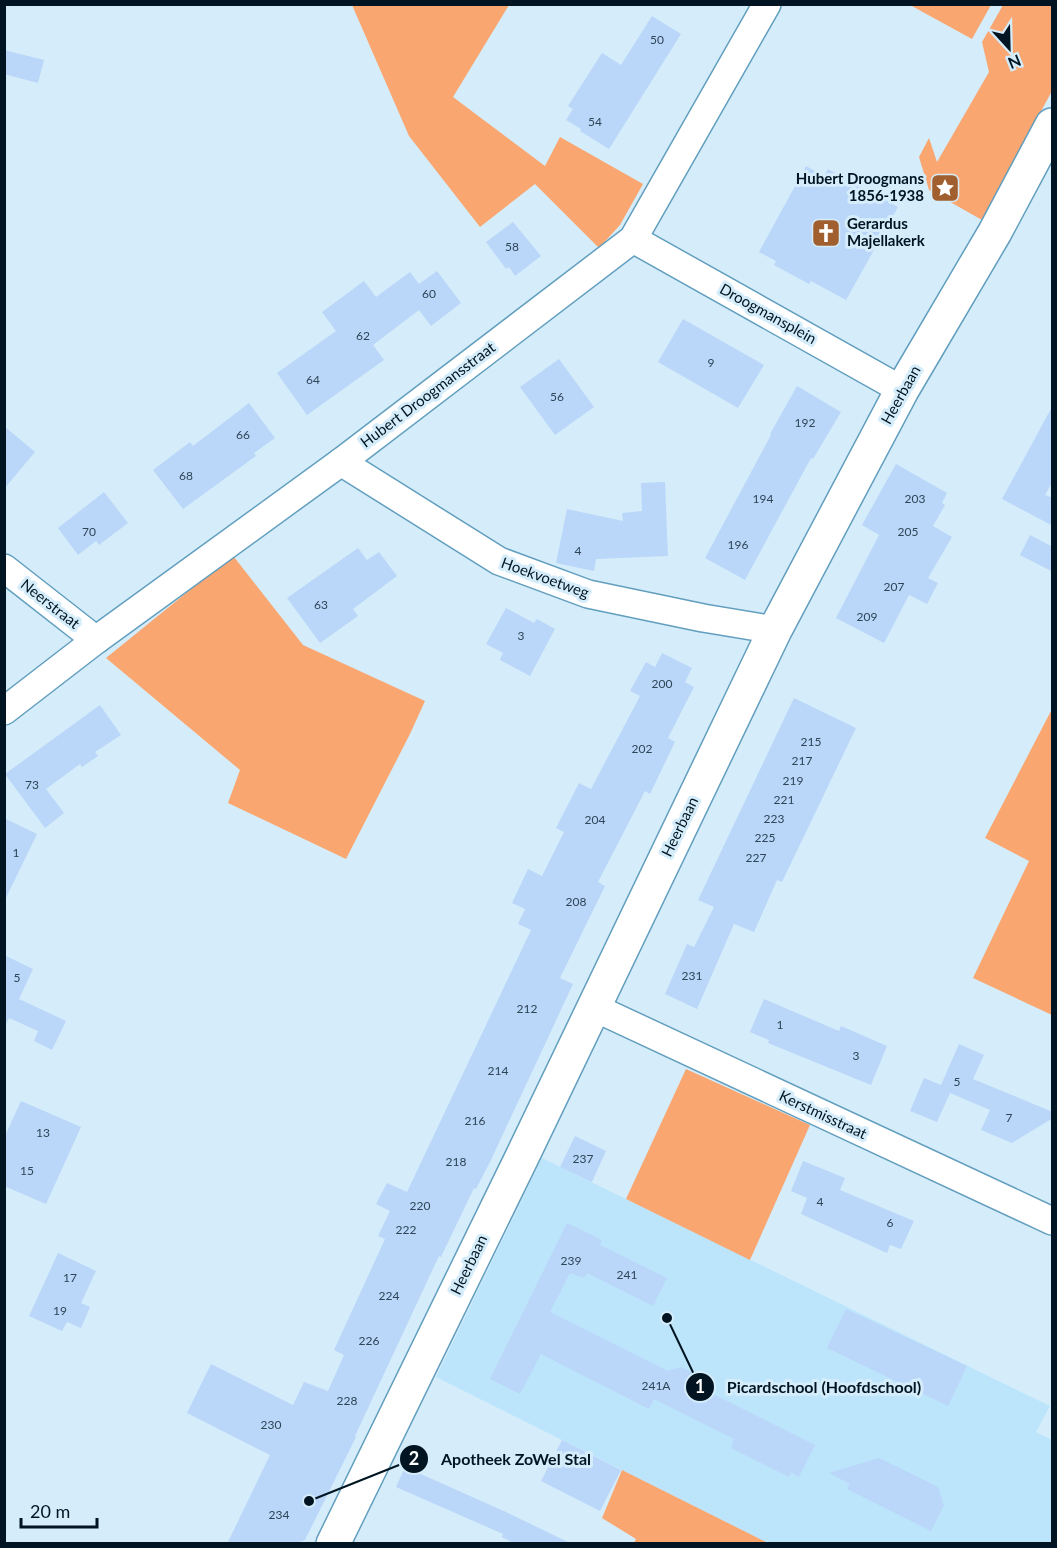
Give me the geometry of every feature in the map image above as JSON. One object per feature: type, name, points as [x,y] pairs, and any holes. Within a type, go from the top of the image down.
[{"type":"street","name":"Hubert Droogmansstraat","points":[[4,711],[96,640],[341,462],[633,239],[767,4]]},
{"type":"street","name":"Heerbaan","points":[[333,1544],[775,630],[902,390],[995,232],[1053,125]]},
{"type":"street","name":"Droogmansplein","points":[[633,239],[902,390]]},
{"type":"street","name":"Hoekvoetweg","points":[[341,462],[499,561],[588,594],[703,618],[775,630]]},
{"type":"street","name":"Neerstraat","points":[[4,568],[96,640]]},
{"type":"street","name":"Kerstmisstraat","points":[[593,1007],[1053,1221]]},
{"type":"shaded area","points":[[352,5],[509,5],[453,97],[545,166],[560,137],[643,184],[620,225],[599,248],[535,184],[480,227],[409,136]]},
{"type":"shaded area","points":[[910,5],[991,5],[972,39]]},
{"type":"shaded area","points":[[1003,5],[1052,5],[1052,91],[982,220],[929,190],[919,157],[929,138],[937,162],[989,72],[982,42]]},
{"type":"shaded area","points":[[234,557],[303,645],[425,701],[346,859],[228,803],[240,770],[106,658],[217,568]]},
{"type":"shaded area","points":[[1052,709],[1052,1015],[973,978],[1029,861],[985,838]]},
{"type":"shaded area","points":[[686,1069],[810,1125],[750,1260],[626,1199]]},
{"type":"shaded area","points":[[542,1158],[1050,1406],[1036,1432],[1052,1440],[1052,1543],[768,1543],[436,1377]]},
{"type":"shaded area","points":[[622,1470],[768,1543],[634,1543],[636,1539],[602,1518]]},
{"type":"building","points":[[652,16],[681,34],[609,149],[566,120],[573,109],[568,106],[602,53],[621,65]]},
{"type":"building","points":[[4,50],[44,60],[38,83],[4,74]]},
{"type":"building","name":"Gerardus Majellakerk","points":[[806,166],[824,176],[828,169],[898,207],[846,300],[774,265],[776,261],[759,252]]},
{"type":"building","points":[[513,222],[541,256],[515,276],[509,267],[506,269],[486,242]]},
{"type":"building","points":[[437,271],[461,303],[431,326],[419,310],[373,345],[384,360],[307,415],[277,373],[336,331],[322,312],[364,281],[376,297],[410,272],[419,284]]},
{"type":"building","points":[[683,319],[764,365],[738,408],[658,362]]},
{"type":"building","points":[[559,359],[594,407],[555,435],[520,387]]},
{"type":"building","points":[[797,386],[841,412],[813,459],[811,458],[745,580],[705,558]]},
{"type":"building","points":[[249,403],[275,438],[254,453],[256,456],[183,509],[153,470],[190,442],[193,446]]},
{"type":"building","points":[[1053,405],[1053,481],[1045,495],[1053,498],[1053,526],[1002,499]]},
{"type":"building","points":[[4,426],[35,452],[4,489]]},
{"type":"building","points":[[896,464],[947,493],[942,503],[945,505],[933,526],[952,537],[928,578],[938,583],[927,604],[909,595],[884,643],[836,618],[879,535],[862,525]]},
{"type":"building","points":[[665,482],[668,556],[596,559],[594,571],[556,563],[567,509],[623,521],[622,513],[642,511],[641,483]]},
{"type":"building","points":[[104,492],[128,523],[99,545],[96,541],[78,555],[58,528]]},
{"type":"building","points":[[1030,535],[1053,547],[1053,572],[1020,555]]},
{"type":"building","points":[[358,548],[367,560],[379,552],[397,576],[353,609],[358,616],[320,643],[287,598]]},
{"type":"building","points":[[506,608],[534,623],[537,619],[555,629],[530,676],[500,660],[503,653],[486,644]]},
{"type":"building","points":[[662,653],[692,668],[685,682],[694,687],[668,738],[675,742],[650,794],[645,791],[598,882],[605,886],[560,978],[573,984],[490,1162],[476,1189],[474,1188],[441,1257],[439,1256],[356,1437],[305,1540],[292,1544],[227,1544],[270,1455],[187,1413],[211,1364],[293,1405],[304,1382],[328,1391],[344,1355],[334,1350],[385,1239],[378,1236],[390,1211],[376,1204],[387,1183],[407,1192],[531,930],[518,924],[525,909],[512,903],[528,869],[542,876],[564,832],[556,828],[579,783],[591,789],[640,696],[630,691],[646,662],[655,667]]},
{"type":"building","points":[[794,698],[856,728],[782,882],[777,880],[754,932],[734,924],[697,1009],[665,994],[687,944],[694,947],[714,907],[698,900]]},
{"type":"building","points":[[100,705],[121,735],[95,752],[98,756],[82,767],[80,764],[46,789],[64,813],[45,828],[5,774]]},
{"type":"building","points":[[4,818],[37,834],[4,902]]},
{"type":"building","points":[[4,955],[33,969],[19,999],[66,1021],[52,1050],[34,1041],[38,1031],[9,1018],[4,1028]]},
{"type":"building","points":[[764,999],[839,1031],[841,1026],[887,1046],[871,1085],[768,1043],[769,1040],[750,1032]]},
{"type":"building","points":[[959,1044],[984,1055],[973,1079],[1053,1112],[1053,1118],[1012,1143],[981,1130],[990,1110],[950,1093],[937,1122],[910,1111],[924,1078],[941,1085]]},
{"type":"building","points":[[21,1101],[81,1127],[46,1204],[4,1186],[4,1138]]},
{"type":"building","points":[[575,1136],[606,1151],[592,1182],[560,1167]]},
{"type":"building","points":[[803,1161],[845,1178],[840,1190],[914,1221],[901,1249],[890,1245],[887,1253],[801,1214],[807,1198],[791,1191]]},
{"type":"building","points":[[567,1223],[602,1240],[600,1245],[667,1278],[653,1306],[587,1273],[584,1278],[570,1273],[550,1312],[668,1371],[681,1367],[706,1379],[711,1393],[815,1445],[799,1477],[791,1472],[789,1477],[731,1448],[734,1439],[654,1399],[649,1409],[541,1354],[520,1394],[490,1379]]},
{"type":"building","points":[[58,1253],[96,1271],[81,1303],[90,1307],[81,1328],[67,1322],[62,1331],[29,1316]]},
{"type":"building","points":[[846,1309],[967,1366],[948,1406],[827,1348]]},
{"type":"building","points":[[562,1440],[621,1470],[600,1511],[541,1481]]},
{"type":"building","points":[[879,1458],[938,1487],[944,1505],[931,1531],[847,1489],[850,1484],[829,1473]]},
{"type":"building","points":[[405,1467],[572,1544],[515,1544],[502,1537],[503,1534],[396,1487]]},
{"type":"place","name":"Hubert Droogmans 1856-1938","points":[[945,188]]},
{"type":"place","name":"Gerardus Majellakerk","points":[[826,233]]},
{"type":"place","name":"Picardschool (Hoofdschool)","points":[[667,1318]]},
{"type":"place","name":"Apotheek ZoWel Stal","points":[[309,1501]]}]
